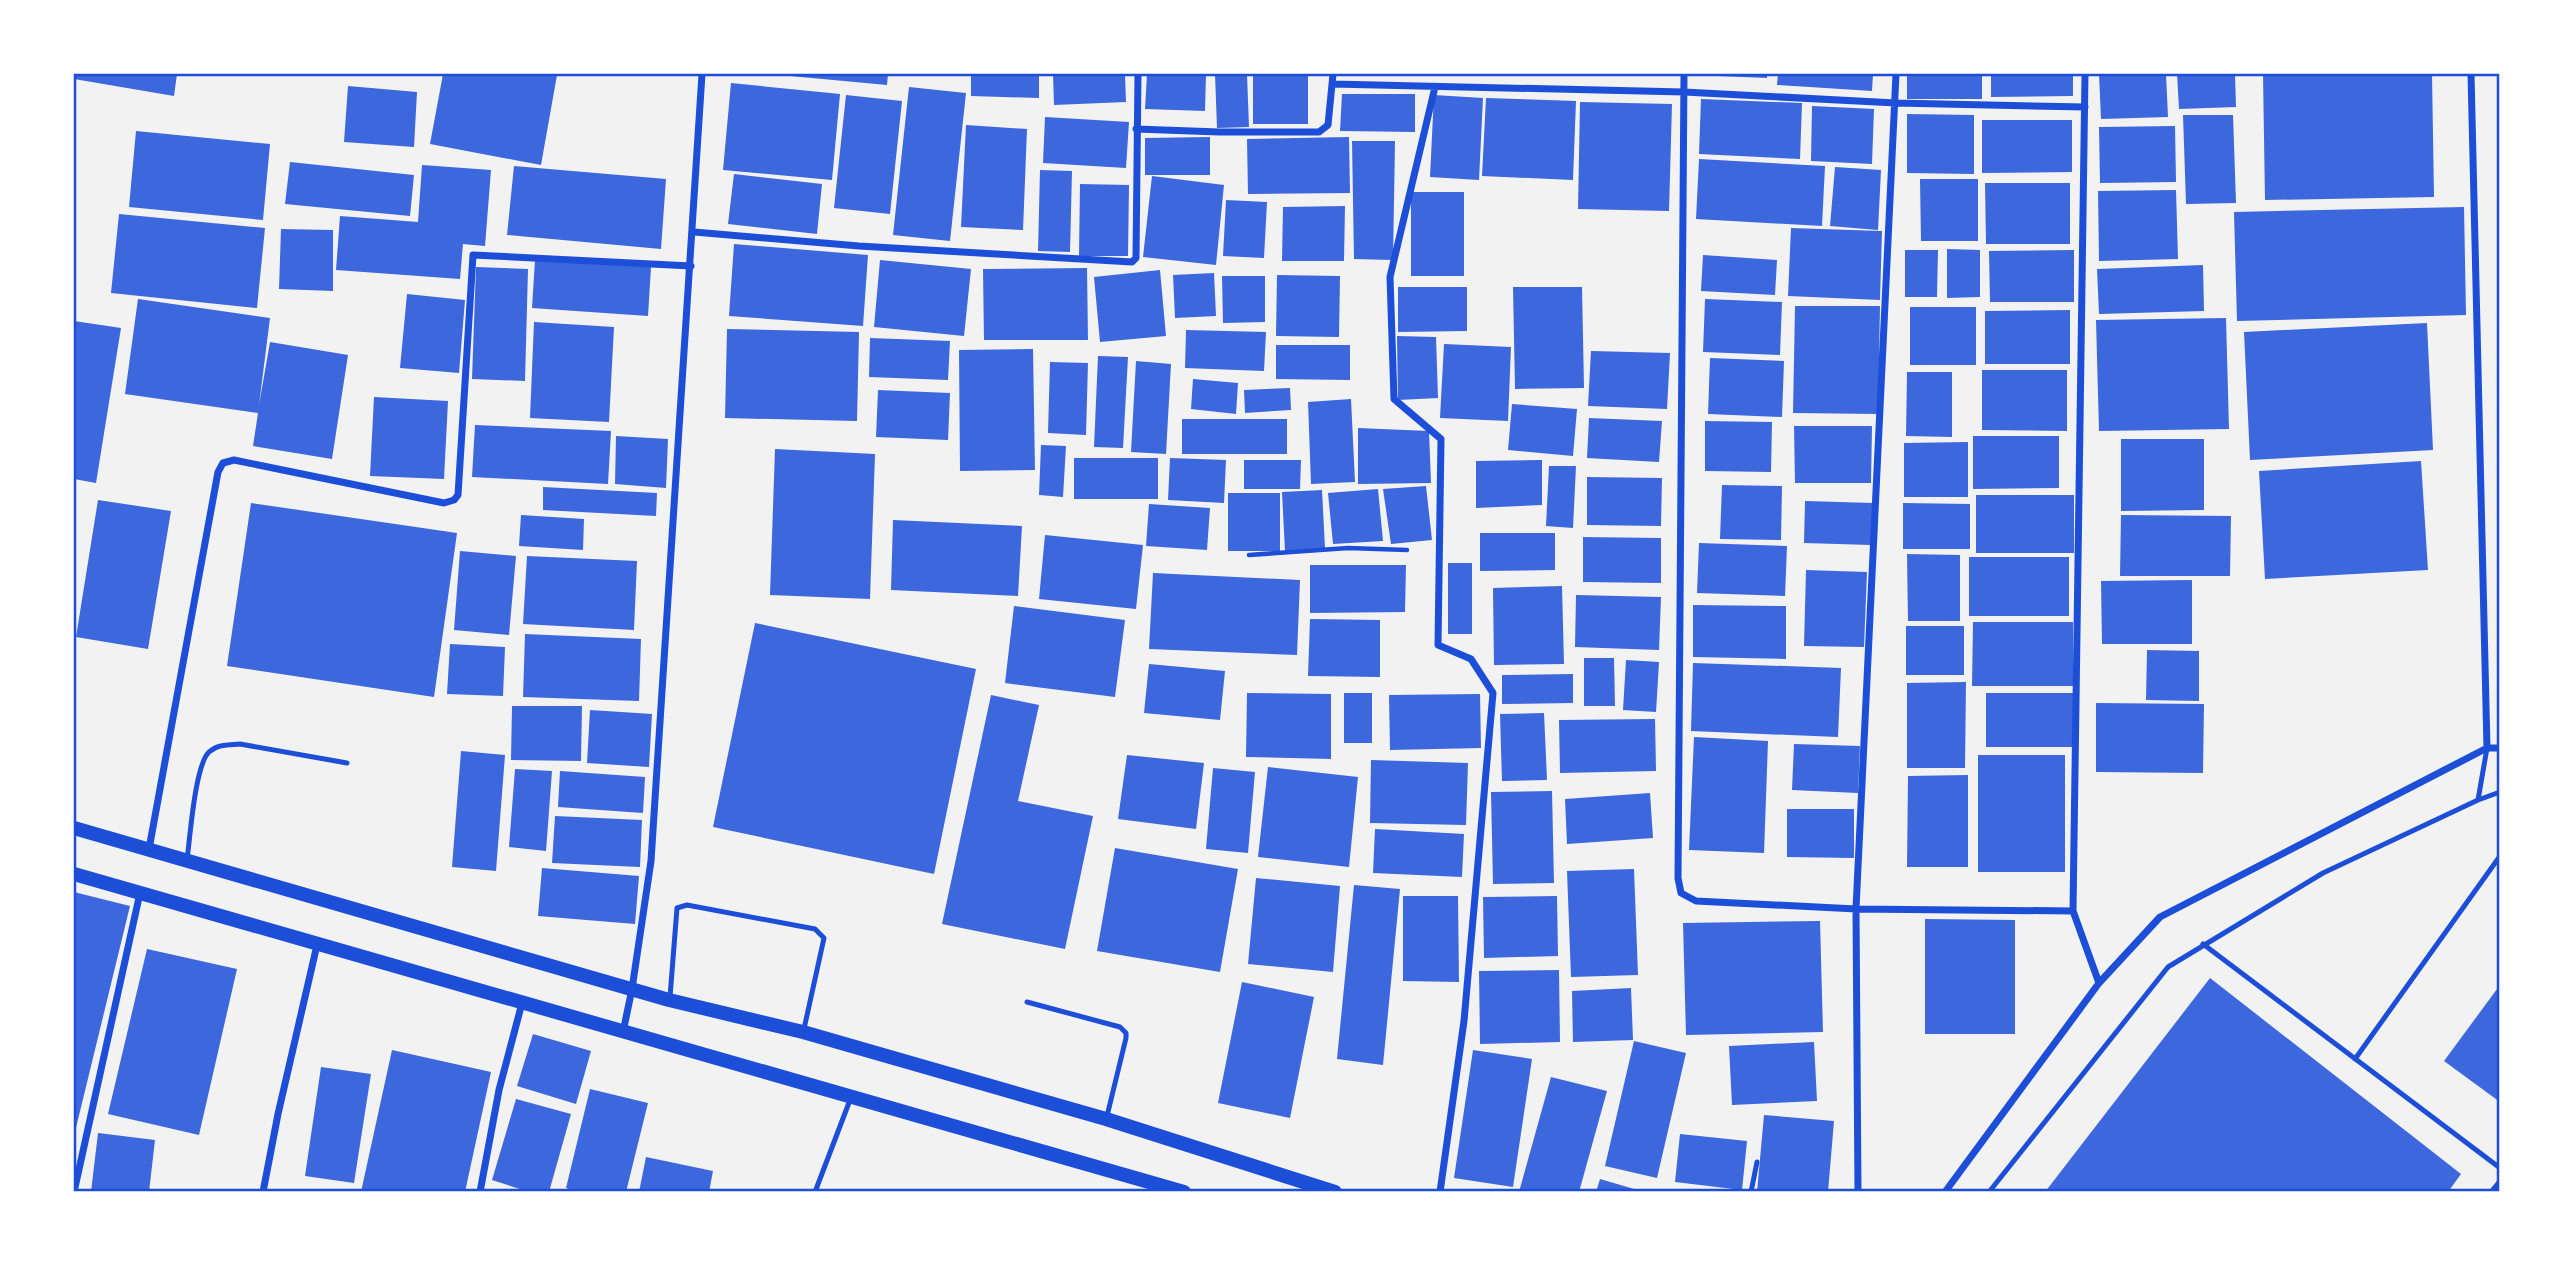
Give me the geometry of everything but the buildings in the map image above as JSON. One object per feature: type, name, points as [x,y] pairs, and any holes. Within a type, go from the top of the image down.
[{"type":"main road","points":[[74,828],[669,1000],[803,1032],[1106,1119],[1335,1192]]},
{"type":"main road","points":[[74,874],[1184,1192]]},
{"type":"street","points":[[623,1032],[651,861],[694,233],[702,74]]},
{"type":"street","points":[[694,233],[1132,262],[1136,258],[1138,74]]},
{"type":"street","points":[[1136,129],[1319,132],[1328,125],[1333,74]]},
{"type":"street","points":[[1684,74],[1678,878],[1682,893],[1688,898],[1703,902],[1856,909],[2073,911]]},
{"type":"street","points":[[1858,1192],[1856,909],[1896,74]]},
{"type":"street","points":[[2085,74],[2073,911],[2099,983]]},
{"type":"street","points":[[2471,74],[2487,748]]},
{"type":"street","points":[[1332,84],[1684,92],[1896,103],[2085,107]]},
{"type":"street","points":[[1435,87],[1390,277],[1394,399],[1441,439],[1438,645],[1471,659],[1493,694],[1464,1021],[1440,1192]]},
{"type":"street","points":[[149,849],[218,472],[223,463],[234,460],[444,503],[451,502],[458,495],[473,255],[691,266]]},
{"type":"street","points":[[1945,1192],[2099,983],[2160,917],[2487,748],[2500,748]]},
{"type":"street","points":[[74,1192],[140,893]]},
{"type":"street","points":[[264,1192],[278,1114],[317,945]]},
{"type":"street","points":[[480,1192],[499,1090],[522,1003]]},
{"type":"lane","points":[[187,860],[198,776],[204,758],[211,751],[223,745],[240,744],[346,762]]},
{"type":"lane","points":[[2478,800],[2487,748]]},
{"type":"lane","points":[[1990,1192],[2168,967],[2323,873],[2500,792]]},
{"type":"lane","points":[[2355,1059],[2500,856]]},
{"type":"lane","points":[[669,1000],[677,908],[687,905],[815,929],[824,938],[803,1032]]},
{"type":"lane","points":[[2203,944],[2500,1168]]},
{"type":"lane","points":[[1027,1002],[1124,1030],[1126,1038],[1106,1119]]},
{"type":"lane","points":[[816,1192],[852,1095]]},
{"type":"lane","points":[[1751,1192],[1757,1162]]},
{"type":"lane","points":[[2491,1192],[2500,1181]]},
{"type":"path","points":[[1249,555],[1348,548],[1439,551]]}]
